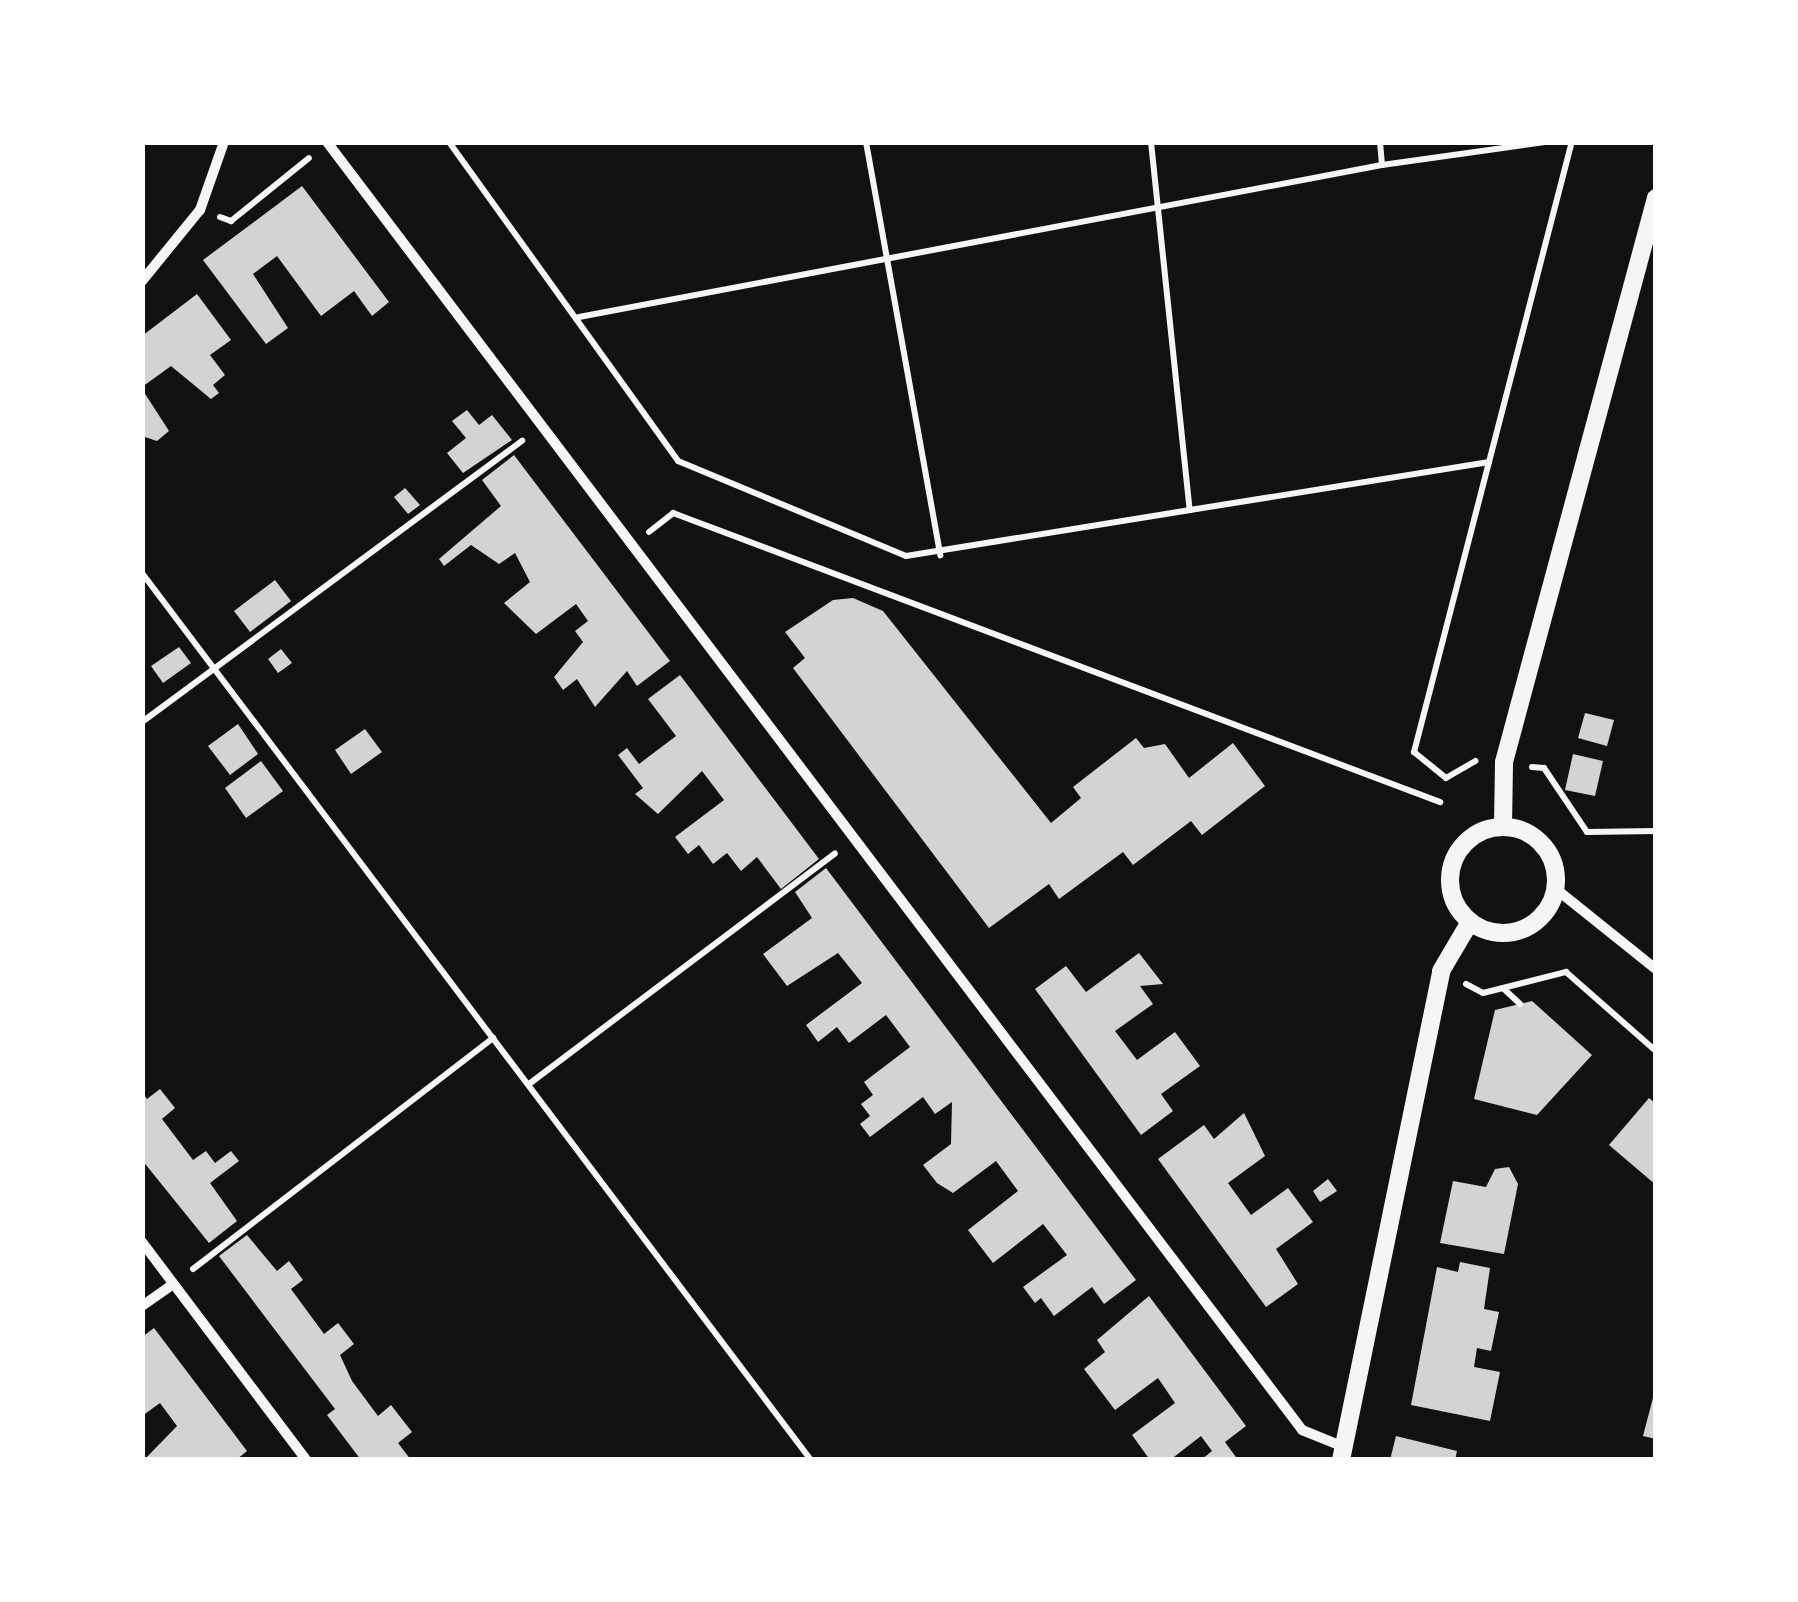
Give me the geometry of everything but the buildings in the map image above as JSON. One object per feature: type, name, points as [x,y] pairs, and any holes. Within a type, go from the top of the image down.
[{"type":"street","points":[[142,281],[200,210],[224,142]]},
{"type":"street","points":[[328,143],[1302,1430],[1342,1453],[1441,970],[1470,922]]},
{"type":"street","points":[[1502,827],[1504,762],[1656,198]]},
{"type":"street","points":[[1470,922],[1451,890],[1456,854],[1502,827],[1537,838],[1556,889],[1656,969]]},
{"type":"street","points":[[1470,922],[1522,930],[1556,889]]},
{"type":"street","points":[[142,1242],[306,1460]]},
{"type":"street","points":[[142,1306],[173,1284]]},
{"type":"path","points":[[449,142],[678,461],[906,556],[940,555],[1489,462]]},
{"type":"path","points":[[866,142],[940,555]]},
{"type":"path","points":[[1151,142],[1190,510]]},
{"type":"path","points":[[1380,142],[1382,165]]},
{"type":"path","points":[[578,318],[1382,165],[1546,142]]},
{"type":"path","points":[[1475,761],[1446,778],[1414,752],[1572,142]]},
{"type":"path","points":[[200,210],[231,221],[328,143]]},
{"type":"path","points":[[142,722],[543,425]]},
{"type":"path","points":[[632,545],[672,513],[1440,802]]},
{"type":"path","points":[[142,573],[811,1460]]},
{"type":"path","points":[[1504,762],[1544,768],[1587,832],[1656,832]]},
{"type":"path","points":[[529,1084],[856,837]]},
{"type":"path","points":[[1441,970],[1483,993],[1566,972],[1656,1051]]},
{"type":"path","points":[[1503,988],[1520,1004]]},
{"type":"path","points":[[173,1284],[493,1038]]}]
